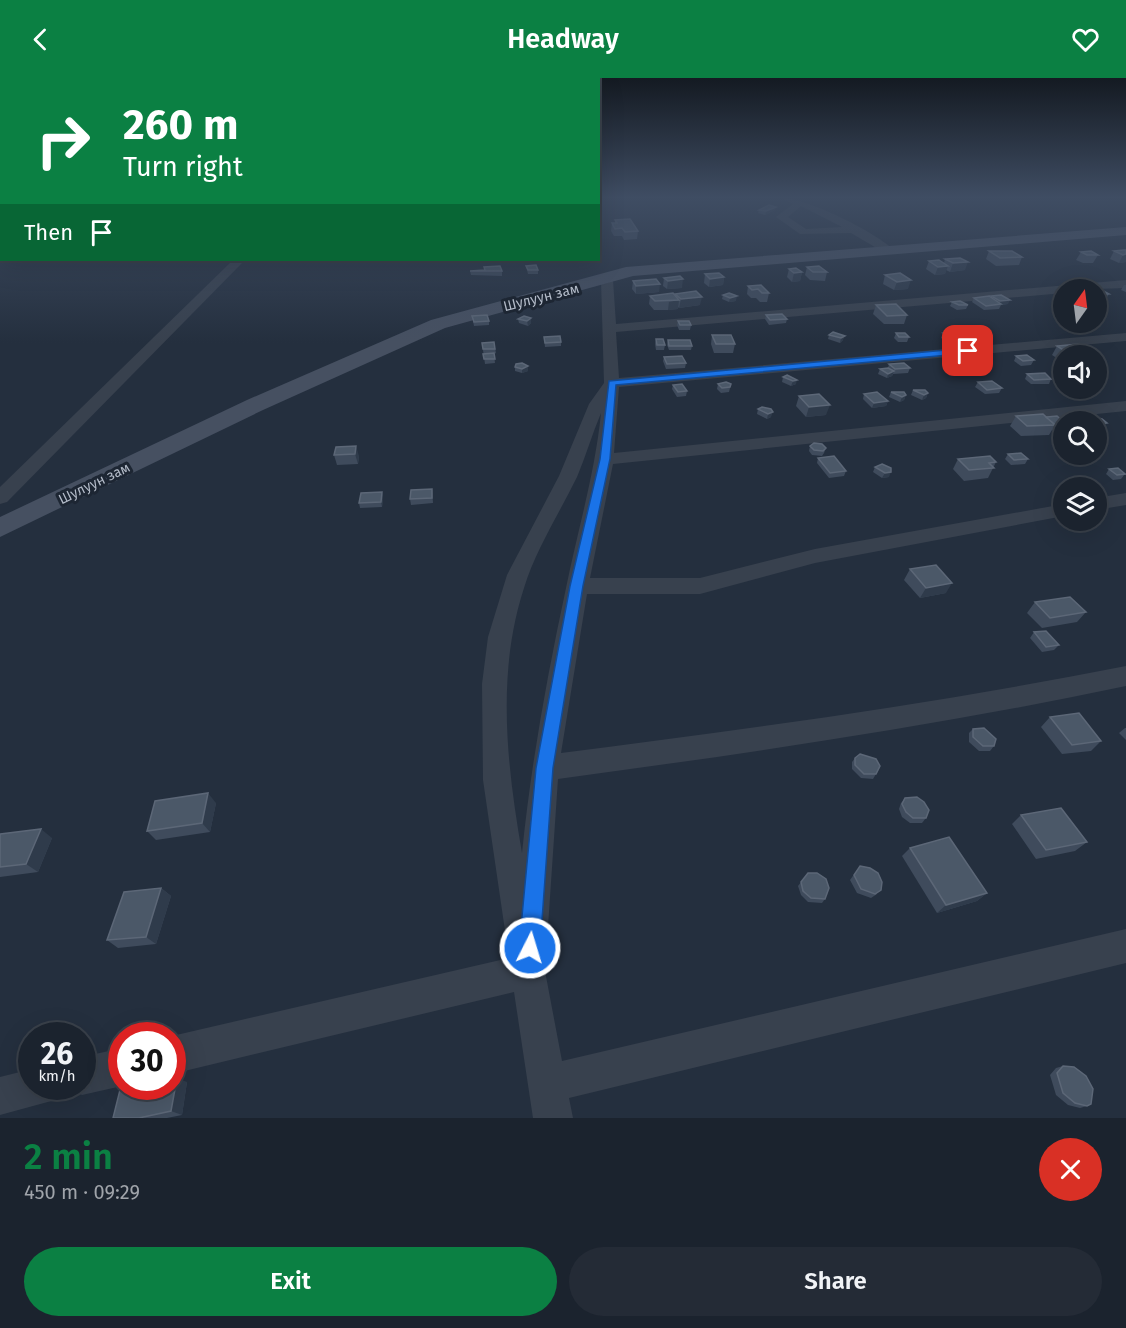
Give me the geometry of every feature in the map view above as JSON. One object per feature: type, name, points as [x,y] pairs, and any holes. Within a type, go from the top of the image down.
[{"type":"street","points":[[816,247],[824,256]]},
{"type":"street","points":[[883,247],[889,250]]},
{"type":"street","name":"Шулуун зам","points":[[0,528],[255,405],[438,324],[607,280],[632,271],[932,247]]},
{"type":"street","points":[[0,498],[152,349],[237,261]]},
{"type":"street","points":[[528,971],[544,768],[577,586],[605,459],[612,383],[607,280]]},
{"type":"street","points":[[609,329],[1126,284]]},
{"type":"street","points":[[1126,337],[612,383],[594,406],[578,454],[512,588],[502,628],[497,673],[494,773],[550,1101],[1126,946]]},
{"type":"street","points":[[605,459],[1126,406]]},
{"type":"street","points":[[1107,502],[1126,498]]},
{"type":"street","points":[[577,586],[700,586],[815,556],[1053,512]]},
{"type":"street","points":[[544,768],[779,737],[990,704],[1126,676]]},
{"type":"street","points":[[186,1052],[528,971]]},
{"type":"street","points":[[0,1096],[18,1092]]},
{"type":"building","points":[[1126,250],[1126,254],[1123,255],[1114,251]]},
{"type":"building","points":[[989,251],[1012,251],[1022,257],[1000,258]]},
{"type":"building","points":[[1091,251],[1098,255],[1087,255],[1081,252]]},
{"type":"building","points":[[960,258],[968,262],[953,263],[945,259]]},
{"type":"building","points":[[939,260],[948,266],[938,267],[929,261]]},
{"type":"building","points":[[536,265],[538,270],[528,270],[526,266]]},
{"type":"building","points":[[500,266],[502,271],[470,271],[485,270],[484,267]]},
{"type":"building","points":[[819,266],[827,272],[813,272],[807,267]]},
{"type":"building","points":[[796,268],[802,272],[794,273],[789,269]]},
{"type":"building","points":[[719,273],[724,277],[710,279],[705,274]]},
{"type":"building","points":[[900,273],[911,280],[897,282],[885,275]]},
{"type":"building","points":[[680,276],[683,279],[668,281],[664,278]]},
{"type":"building","points":[[656,279],[660,284],[636,286],[633,281]]},
{"type":"building","points":[[761,285],[769,293],[762,293],[758,289],[752,290],[748,286]]},
{"type":"building","points":[[696,291],[702,297],[681,299],[675,294]]},
{"type":"building","points":[[673,293],[679,300],[655,301],[650,296]]},
{"type":"building","points":[[729,293],[737,296],[730,298],[723,295]]},
{"type":"building","points":[[1001,295],[1010,300],[1000,301],[991,296]]},
{"type":"building","points":[[989,296],[1001,304],[986,306],[974,298]]},
{"type":"building","points":[[960,301],[968,305],[952,302]]},
{"type":"building","points":[[896,304],[907,315],[887,316],[876,305]]},
{"type":"building","points":[[782,314],[787,319],[770,320],[766,315]]},
{"type":"building","points":[[487,315],[489,321],[474,322],[472,316]]},
{"type":"building","points":[[524,316],[531,318],[527,321],[518,319]]},
{"type":"building","points":[[678,321],[689,321],[691,325],[680,325]]},
{"type":"building","points":[[966,331],[973,335],[965,336],[957,332]]},
{"type":"building","points":[[833,332],[845,336],[841,338],[829,335]]},
{"type":"building","points":[[896,333],[905,333],[909,337],[899,337]]},
{"type":"building","points":[[943,333],[958,336],[950,337]]},
{"type":"building","points":[[712,335],[731,335],[735,344],[716,344]]},
{"type":"building","points":[[560,336],[561,342],[545,343],[544,337]]},
{"type":"building","points":[[656,339],[663,339],[665,345],[657,345]]},
{"type":"building","points":[[668,340],[690,340],[692,346],[669,346]]},
{"type":"building","points":[[494,342],[495,349],[483,349],[482,343]]},
{"type":"building","points":[[494,353],[495,359],[484,359],[483,354]]},
{"type":"building","points":[[1027,355],[1034,360],[1023,361],[1016,356]]},
{"type":"building","points":[[682,356],[686,363],[667,364],[664,357]]},
{"type":"building","points":[[522,363],[528,366],[522,369],[515,367],[516,364]]},
{"type":"building","points":[[904,363],[910,368],[895,369],[889,364]]},
{"type":"building","points":[[888,368],[894,371],[888,374],[880,369]]},
{"type":"building","points":[[1045,373],[1051,379],[1034,380],[1027,374]]},
{"type":"building","points":[[787,375],[797,380],[793,381],[783,377]]},
{"type":"building","points":[[992,381],[1002,388],[987,390],[978,382]]},
{"type":"building","points":[[726,382],[731,384],[730,387],[722,388],[718,384]]},
{"type":"building","points":[[682,384],[687,391],[678,392],[673,385]]},
{"type":"building","points":[[913,390],[925,390],[928,393],[924,395]]},
{"type":"building","points":[[877,392],[888,401],[874,403],[864,394]]},
{"type":"building","points":[[891,392],[904,392],[906,395],[902,397]]},
{"type":"building","points":[[819,394],[830,405],[809,407],[799,396]]},
{"type":"building","points":[[762,407],[771,409],[773,412],[768,414],[758,409]]},
{"type":"building","points":[[1043,414],[1053,425],[1027,426],[1016,416]]},
{"type":"building","points":[[1053,416],[1053,423],[1046,417]]},
{"type":"building","points":[[814,443],[822,444],[826,448],[823,451],[814,450],[810,446]]},
{"type":"building","points":[[356,446],[355,454],[334,455],[336,447]]},
{"type":"building","points":[[1021,453],[1028,459],[1014,460],[1008,454]]},
{"type":"building","points":[[834,456],[846,471],[830,473],[818,458]]},
{"type":"building","points":[[990,456],[996,462],[989,463],[994,468],[969,470],[958,459]]},
{"type":"building","points":[[882,464],[891,468],[891,472],[885,473],[875,467]]},
{"type":"building","points":[[1118,468],[1125,474],[1117,475],[1109,469]]},
{"type":"building","points":[[432,489],[432,498],[410,499],[411,490]]},
{"type":"building","points":[[382,492],[381,502],[359,503],[361,493]]},
{"type":"building","points":[[936,565],[952,583],[926,588],[910,569]]},
{"type":"building","points":[[1070,597],[1086,612],[1050,618],[1035,602]]},
{"type":"building","points":[[1046,631],[1059,645],[1046,647],[1034,632]]},
{"type":"building","points":[[1079,713],[1101,741],[1072,745],[1050,717]]},
{"type":"building","points":[[984,728],[996,739],[994,746],[983,746],[973,737],[973,729]]},
{"type":"building","points":[[860,754],[876,759],[880,766],[876,774],[864,774],[855,765],[855,758]]},
{"type":"building","points":[[208,793],[202,823],[147,831],[155,801]]},
{"type":"building","points":[[917,797],[929,810],[926,818],[913,818],[902,804],[905,798]]},
{"type":"building","points":[[1061,808],[1087,842],[1046,850],[1021,815]]},
{"type":"building","points":[[41,829],[26,864],[0,867],[0,834]]},
{"type":"building","points":[[949,837],[987,893],[946,905],[910,848]]},
{"type":"building","points":[[860,866],[878,873],[882,882],[881,890],[875,894],[861,889],[854,875]]},
{"type":"building","points":[[808,873],[817,873],[826,879],[829,888],[825,899],[811,898],[803,891],[801,882]]},
{"type":"building","points":[[161,888],[146,937],[107,940],[124,892]]},
{"type":"building","points":[[1063,1066],[1074,1067],[1086,1076],[1093,1089],[1091,1104],[1087,1106],[1075,1103],[1063,1093],[1057,1073]]},
{"type":"building","points":[[118,1100],[173,1100],[171,1111],[139,1118],[113,1118]]},
{"type":"route","points":[[530,948],[544,768],[577,586],[605,459],[612,383],[968,351]]}]
